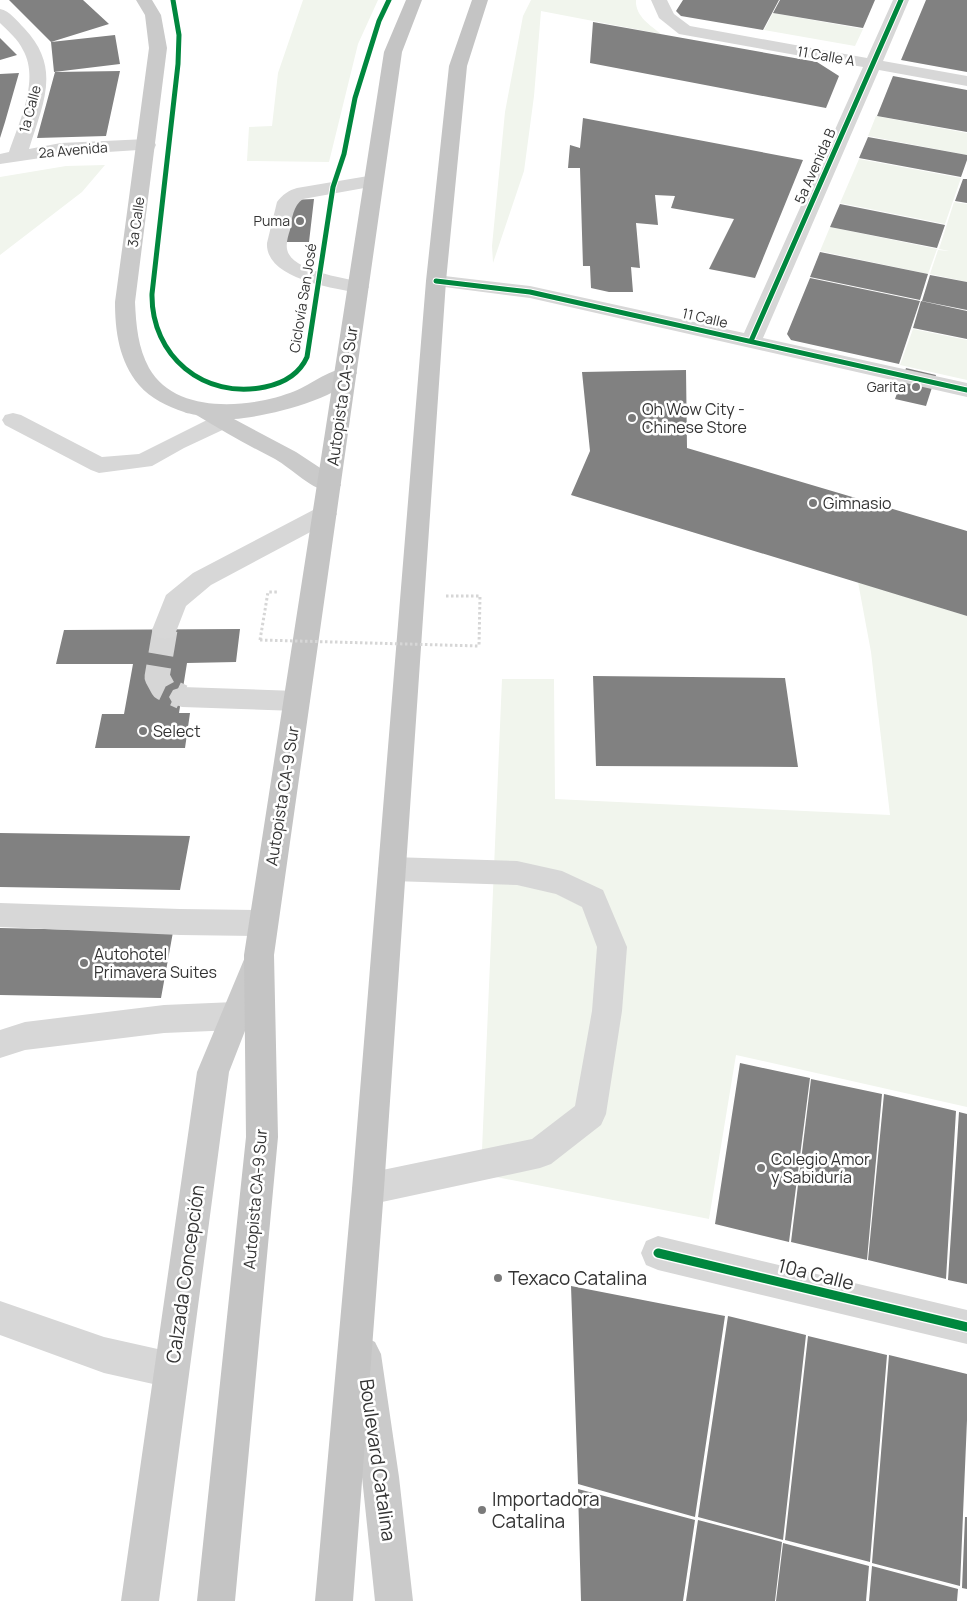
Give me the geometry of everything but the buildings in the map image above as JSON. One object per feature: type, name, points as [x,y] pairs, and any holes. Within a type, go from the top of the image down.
[{"type":"highway","name":"Autopista CA-9 Sur","points":[[216,1601],[262,1137],[261,939],[393,52],[414,0]]},
{"type":"highway","points":[[334,1601],[358,1319],[436,281],[458,66],[480,0]]},
{"type":"main road","name":"3a Calle","points":[[144,0],[154,15],[158,48],[147,145],[125,302],[126,330],[136,362],[152,387],[173,400],[200,409],[223,421],[288,458],[329,485]]},
{"type":"main road","name":"3a Calle","points":[[200,409],[240,411],[281,405],[316,392],[346,373]]},
{"type":"main road","name":"Calzada Concepción","points":[[140,1601],[212,1072],[235,1016],[261,939]]},
{"type":"main road","name":"Boulevard Catalina","points":[[358,1319],[376,1434],[394,1601]]},
{"type":"street","name":"11 Calle A","points":[[659,0],[662,11],[669,20],[685,30],[967,81]]},
{"type":"street","name":"5a Avenida B","points":[[750,341],[874,65],[901,0]]},
{"type":"street","name":"1a Calle","points":[[0,14],[28,43],[38,65],[38,82],[8,158]]},
{"type":"street","name":"2a Avenida","points":[[8,158],[68,148],[147,145]]},
{"type":"street","points":[[358,287],[318,279],[306,274],[281,257],[277,249],[289,198],[297,194],[374,181]]},
{"type":"street","name":"11 Calle","points":[[436,281],[530,292],[967,390]]},
{"type":"street","points":[[13,420],[99,465],[144,460],[176,442],[223,421]]},
{"type":"street","points":[[165,630],[175,601],[202,579],[325,514]]},
{"type":"street","points":[[182,697],[297,701]]},
{"type":"street","points":[[368,1189],[540,1153],[590,1114],[607,1011],[612,947],[594,899],[562,882],[517,873],[392,869]]},
{"type":"street","points":[[0,915],[180,922],[261,939]]},
{"type":"street","points":[[0,1044],[25,1036],[164,1019],[235,1016]]},
{"type":"street","name":"10a Calle","points":[[658,1253],[967,1327]]},
{"type":"street","points":[[0,1318],[104,1355],[171,1370]]},
{"type":"path","points":[[268,592],[260,640],[479,646],[480,596]]},
{"type":"shaded area","points":[[303,0],[378,0],[358,44],[329,162],[247,161],[249,127],[272,126],[278,73]]},
{"type":"shaded area","points":[[531,0],[636,0],[638,11],[648,24],[661,34],[541,11],[534,96],[524,171],[493,263],[492,246],[505,112],[523,16]]},
{"type":"shaded area","points":[[773,13],[863,29],[855,46],[764,30]]},
{"type":"shaded area","points":[[876,116],[967,133],[967,155],[868,136]]},
{"type":"shaded area","points":[[859,159],[961,178],[945,224],[840,203]]},
{"type":"shaded area","points":[[105,165],[82,192],[0,255],[0,177],[66,166]]},
{"type":"shaded area","points":[[954,202],[967,204],[967,282],[930,274],[938,250],[949,251],[939,249]]},
{"type":"shaded area","points":[[830,227],[937,249],[928,274],[820,251]]},
{"type":"shaded area","points":[[913,329],[967,340],[967,380],[900,365]]},
{"type":"shaded area","points":[[858,582],[967,616],[967,1107],[736,1055],[709,1219],[481,1174],[502,679],[554,679],[555,799],[890,815],[871,652]]},
{"type":"tunnel","points":[[165,630],[157,677],[163,688],[182,697]]},
{"type":"cycle path","name":"Ciclovía San José","points":[[173,0],[179,35],[178,64],[152,294],[152,314],[159,336],[169,353],[183,367],[198,378],[216,385],[235,389],[255,389],[285,381],[298,372],[305,363],[333,187],[344,154],[355,98],[379,21],[389,0]]},
{"type":"cycle path","points":[[751,341],[901,0]]},
{"type":"cycle path","points":[[436,281],[530,292],[967,390]]},
{"type":"cycle path","points":[[658,1253],[967,1327]]},
{"type":"place","name":"Puma","points":[[300,221]]},
{"type":"place","name":"Garita","points":[[916,387]]},
{"type":"place","name":"Oh Wow City - Chinese Store","points":[[632,418]]},
{"type":"place","name":"Gimnasio","points":[[813,503]]},
{"type":"place","name":"Select","points":[[143,731]]},
{"type":"place","name":"Autohotel Primavera Suites","points":[[84,963]]},
{"type":"place","name":"Colegio Amor y Sabiduría","points":[[761,1168]]},
{"type":"place","name":"Texaco Catalina","points":[[498,1278]]},
{"type":"place","name":"Importadora Catalina","points":[[482,1510]]}]
